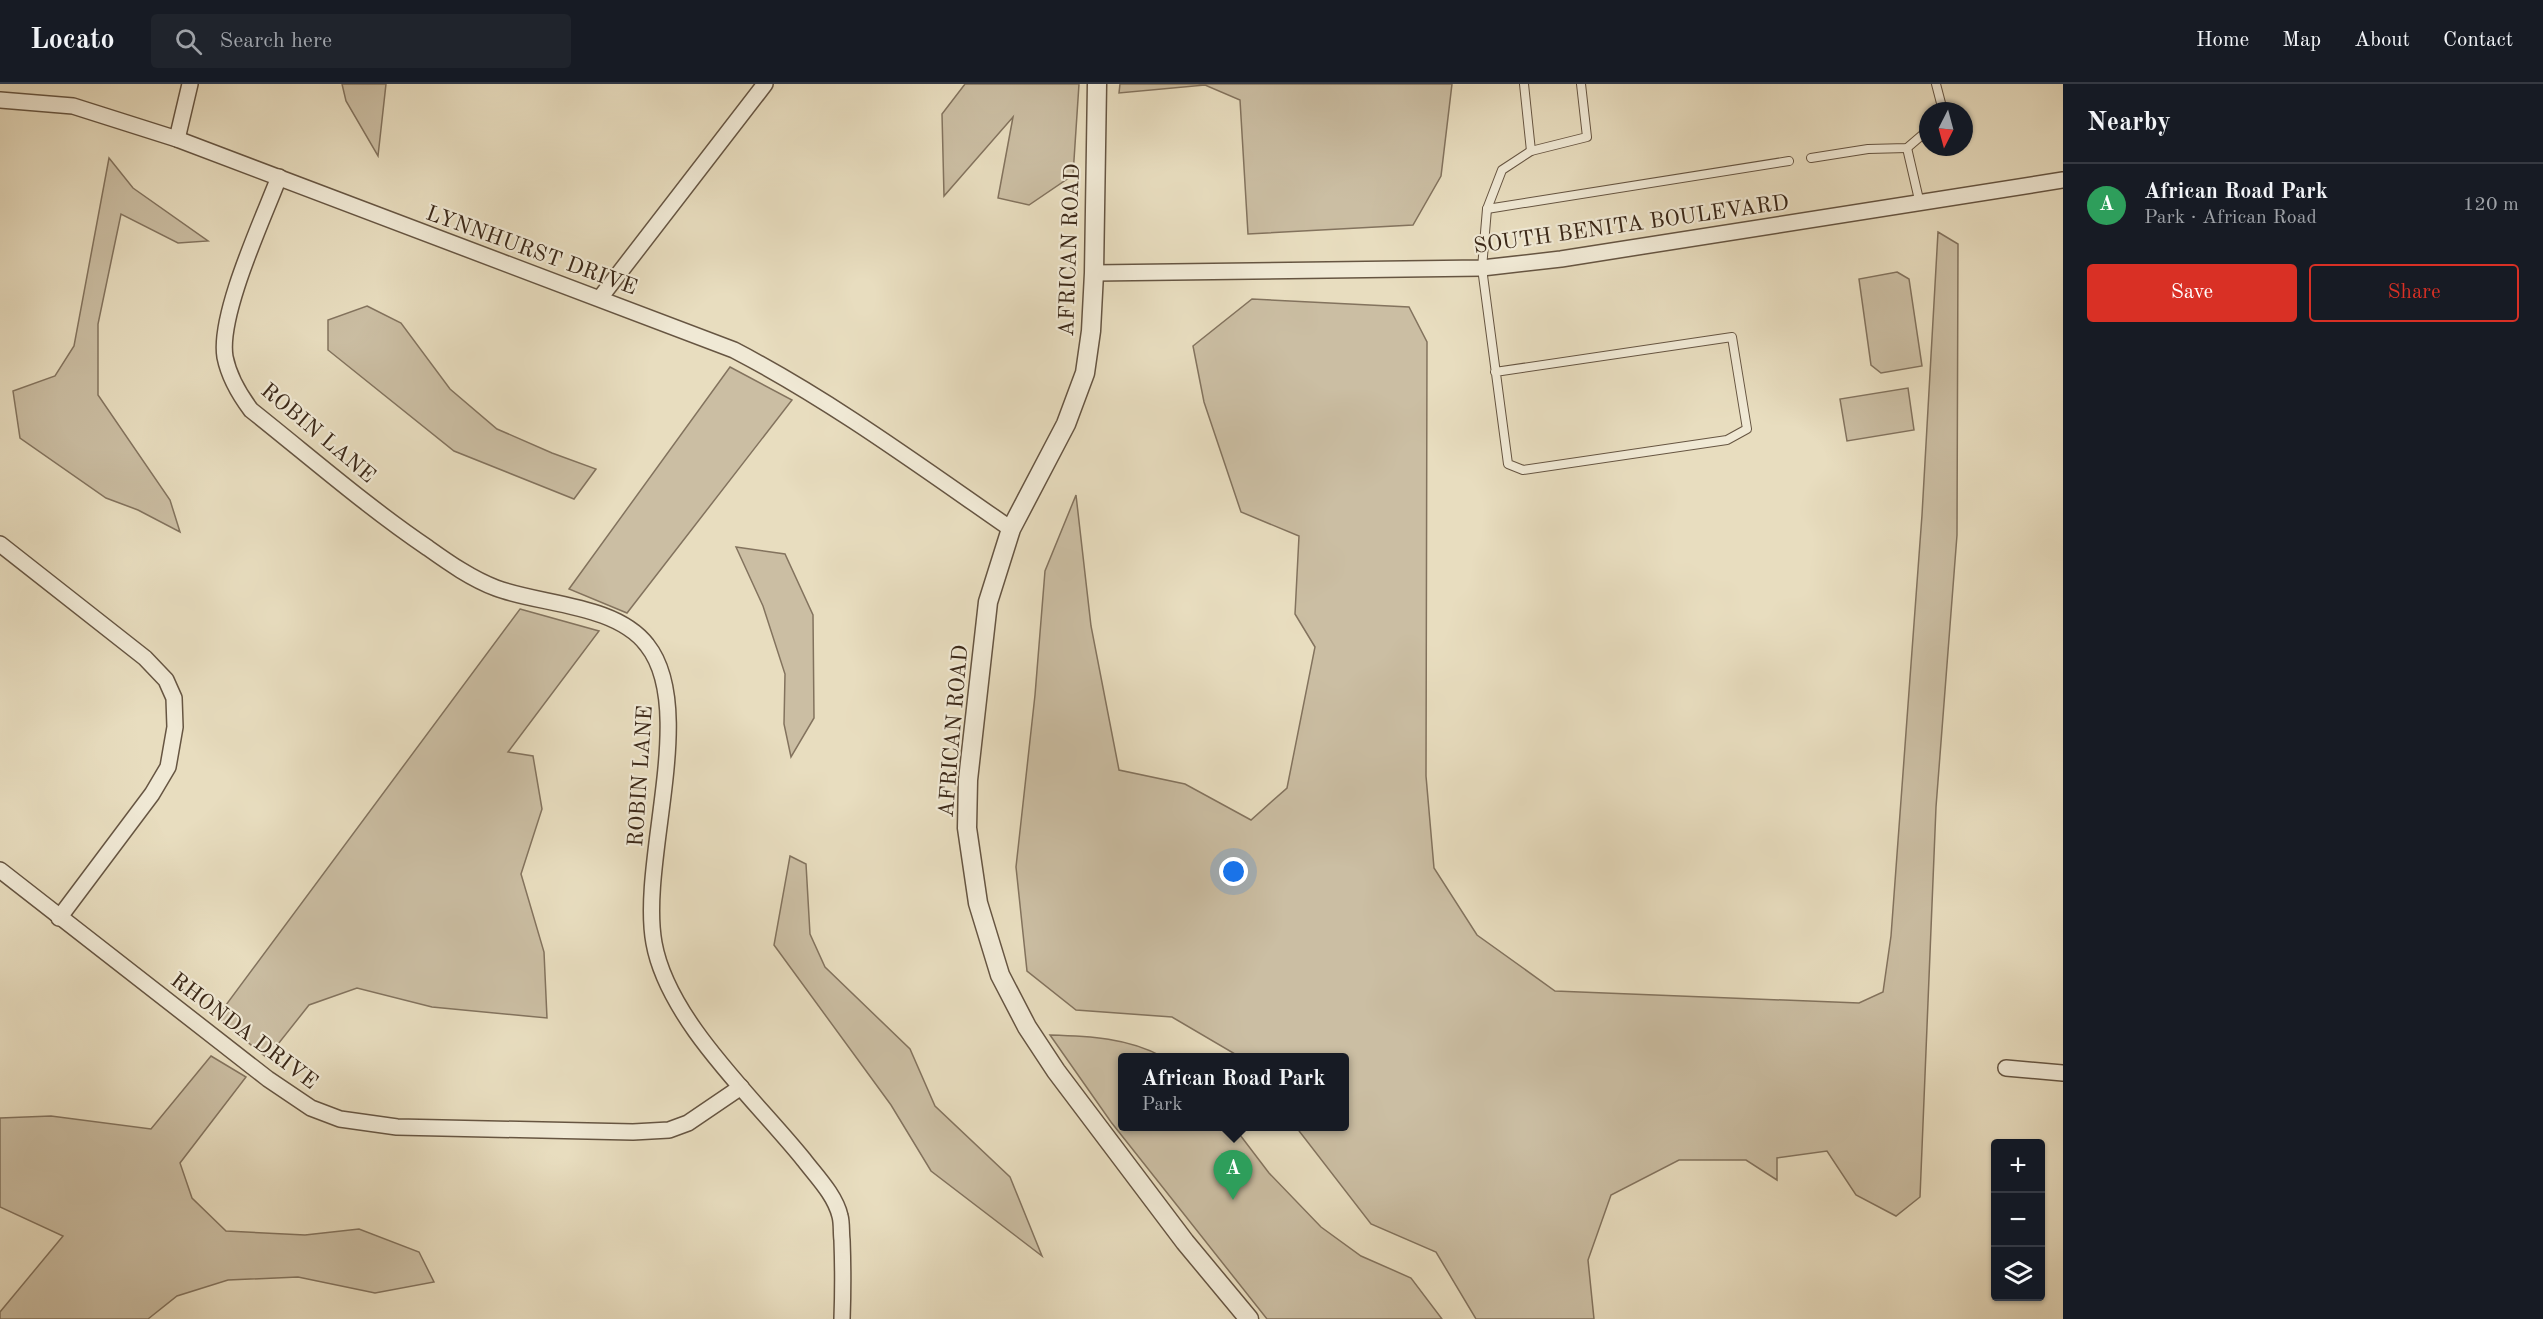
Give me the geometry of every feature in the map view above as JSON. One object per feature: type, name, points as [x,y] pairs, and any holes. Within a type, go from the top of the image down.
[{"type":"street","points":[[177,139],[190,84]]},
{"type":"street","name":"AFRICAN ROAD","points":[[1097,84],[1094,273],[1091,331],[1085,373],[1066,424],[1011,529],[988,602],[968,780],[967,828],[978,903],[1000,975],[1027,1027],[1056,1071],[1185,1242],[1249,1319]]},
{"type":"street","points":[[600,298],[760,85]]},
{"type":"street","name":"LYNNHURST DRIVE","points":[[0,100],[74,106],[177,139],[734,350],[777,372],[873,432],[1011,529]]},
{"type":"street","name":"ROBIN LANE","points":[[279,177],[225,328],[225,356],[236,389],[251,410],[401,530],[458,569],[496,588],[605,617],[627,626],[648,645],[665,678],[670,716],[651,898],[654,943],[669,990],[681,1012],[830,1194],[841,1216],[842,1319]]},
{"type":"street","name":"SOUTH BENITA BOULEVARD","points":[[1094,273],[1482,268],[1561,259],[2063,180]]},
{"type":"street","points":[[0,544],[145,658],[166,680],[174,698],[175,727],[168,767],[152,794],[59,918]]},
{"type":"street","name":"RHONDA DRIVE","points":[[0,870],[268,1079],[311,1108],[340,1119],[397,1127],[633,1132],[669,1130],[688,1123],[741,1087]]},
{"type":"street","points":[[2006,1068],[2063,1073]]},
{"type":"lane","points":[[1524,84],[1531,151]]},
{"type":"lane","points":[[1495,372],[1732,337],[1747,429],[1727,441],[1523,470],[1508,464],[1495,372],[1482,268],[1487,209],[1502,170],[1531,151],[1587,137],[1581,84]]},
{"type":"lane","points":[[1936,84],[1941,102]]},
{"type":"lane","points":[[1811,158],[1868,150],[1907,148],[1919,138]]},
{"type":"lane","points":[[1907,148],[1920,204]]},
{"type":"lane","points":[[1487,209],[1789,161]]},
{"type":"shaded area","points":[[342,84],[386,84],[378,156],[346,101]]},
{"type":"shaded area","points":[[965,84],[1079,84],[1073,175],[1029,205],[998,198],[1013,117],[944,196],[942,114]]},
{"type":"shaded area","points":[[1120,84],[1452,84],[1441,176],[1413,225],[1248,234],[1240,100],[1205,85],[1119,93]]},
{"type":"shaded area","points":[[109,158],[133,188],[208,241],[178,243],[121,214],[98,324],[98,395],[170,500],[180,532],[138,510],[106,498],[20,438],[13,391],[55,376],[74,346]]},
{"type":"shaded area","points":[[1938,232],[1958,244],[1957,535],[1936,807],[1920,1197],[1896,1216],[1856,1195],[1827,1151],[1777,1158],[1777,1180],[1746,1160],[1679,1160],[1611,1195],[1588,1260],[1594,1319],[1476,1319],[1436,1252],[1371,1224],[1299,1131],[1349,1131],[1349,1053],[1233,1053],[1172,1017],[1076,1010],[1027,971],[1016,867],[1035,695],[1045,571],[1076,495],[1091,626],[1119,770],[1185,784],[1251,820],[1287,788],[1315,647],[1295,614],[1299,536],[1241,512],[1204,402],[1193,346],[1252,299],[1409,307],[1427,342],[1426,776],[1434,868],[1477,935],[1555,991],[1859,1003],[1883,992],[1891,936],[1922,515]]},
{"type":"shaded area","points":[[1897,272],[1909,279],[1922,366],[1881,373],[1871,365],[1859,279]]},
{"type":"shaded area","points":[[367,306],[401,323],[450,389],[497,429],[596,469],[574,499],[454,451],[328,350],[328,320]]},
{"type":"shaded area","points":[[730,367],[792,400],[627,613],[569,589]]},
{"type":"shaded area","points":[[1908,388],[1914,430],[1847,441],[1840,399]]},
{"type":"shaded area","points":[[736,547],[785,554],[813,615],[814,718],[791,757],[784,724],[785,674],[763,606]]},
{"type":"shaded area","points":[[520,609],[599,631],[508,752],[533,756],[542,809],[521,874],[544,952],[547,1018],[432,1007],[357,988],[309,1005],[267,1058],[217,1017]]},
{"type":"shaded area","points":[[790,856],[806,864],[810,934],[825,967],[910,1049],[935,1106],[1010,1177],[1042,1256],[931,1171],[891,1105],[774,945]]},
{"type":"shaded area","points":[[1050,1035],[1094,1037],[1123,1042],[1154,1053],[1118,1053],[1118,1131]]},
{"type":"shaded area","points":[[211,1056],[246,1077],[180,1163],[192,1198],[226,1231],[305,1235],[359,1229],[419,1252],[434,1282],[375,1293],[298,1277],[228,1280],[177,1296],[148,1319],[0,1319],[0,1312],[63,1236],[0,1207],[0,1118],[51,1116],[151,1129]]},
{"type":"shaded area","points":[[1118,1131],[1237,1131],[1269,1173],[1321,1227],[1361,1256],[1411,1278],[1442,1319],[1267,1319]]},
{"type":"place","name":"African Road Park","points":[[1233,1200]]}]
